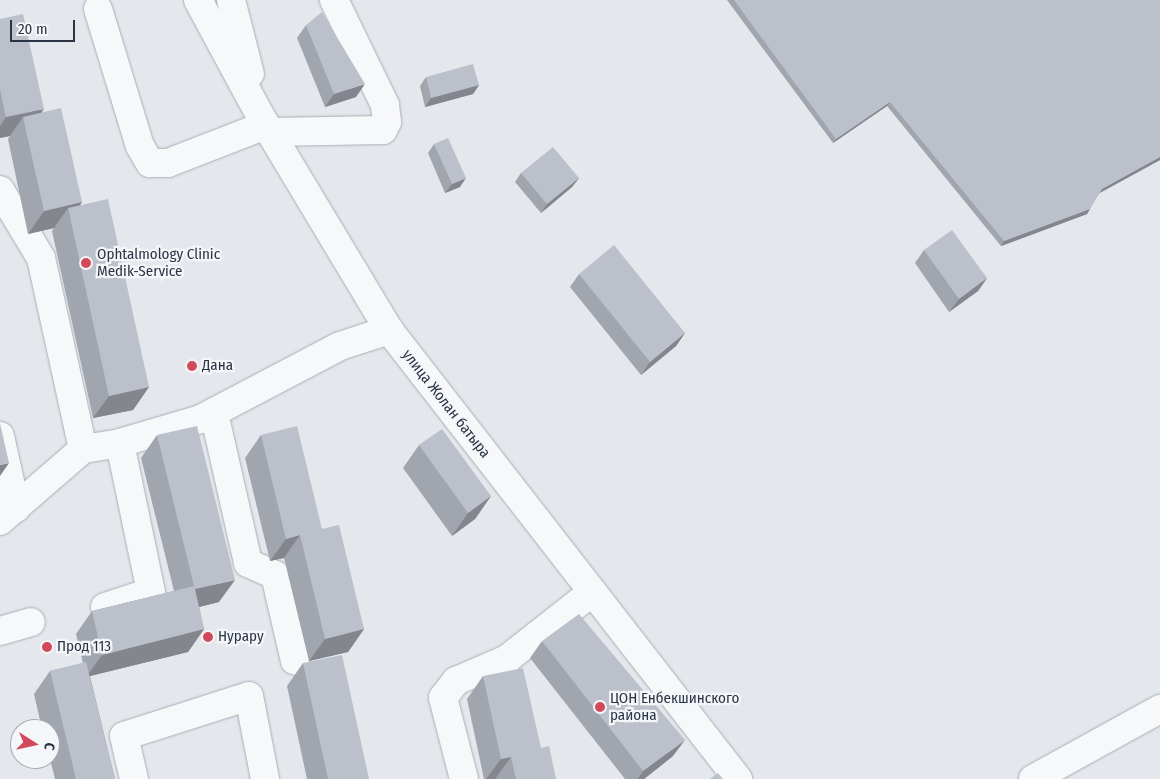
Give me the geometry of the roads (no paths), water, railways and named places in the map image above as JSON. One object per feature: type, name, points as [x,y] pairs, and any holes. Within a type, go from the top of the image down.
[{"type":"street","name":"улица Жолан батыра","points":[[198,0],[266,125],[388,330],[738,779]]},
{"type":"street","points":[[231,0],[266,125]]},
{"type":"street","points":[[98,9],[140,146],[150,163],[168,163],[266,125],[383,130],[387,122],[385,105],[334,0]]},
{"type":"street","points":[[0,190],[41,258],[83,449]]},
{"type":"street","points":[[8,515],[83,449],[120,443],[202,420],[340,346],[388,330]]},
{"type":"street","points":[[214,413],[248,563],[275,575],[295,661]]},
{"type":"street","points":[[0,436],[8,515]]},
{"type":"street","points":[[105,607],[151,592],[120,443]]},
{"type":"street","points":[[464,779],[443,698],[456,681],[507,659],[592,592]]},
{"type":"street","points":[[0,631],[31,622]]},
{"type":"street","points":[[134,779],[124,736],[249,696],[265,779]]},
{"type":"street","points":[[1033,779],[1160,709]]},
{"type":"place","name":"Ophtalmology Clinic Medik-Service","points":[[86,263]]},
{"type":"place","name":"Дана","points":[[192,366]]},
{"type":"place","name":"Нурару","points":[[208,637]]},
{"type":"place","name":"Прод 113","points":[[47,647]]},
{"type":"place","name":"ЦОН Енбекшинского района","points":[[600,707]]}]
